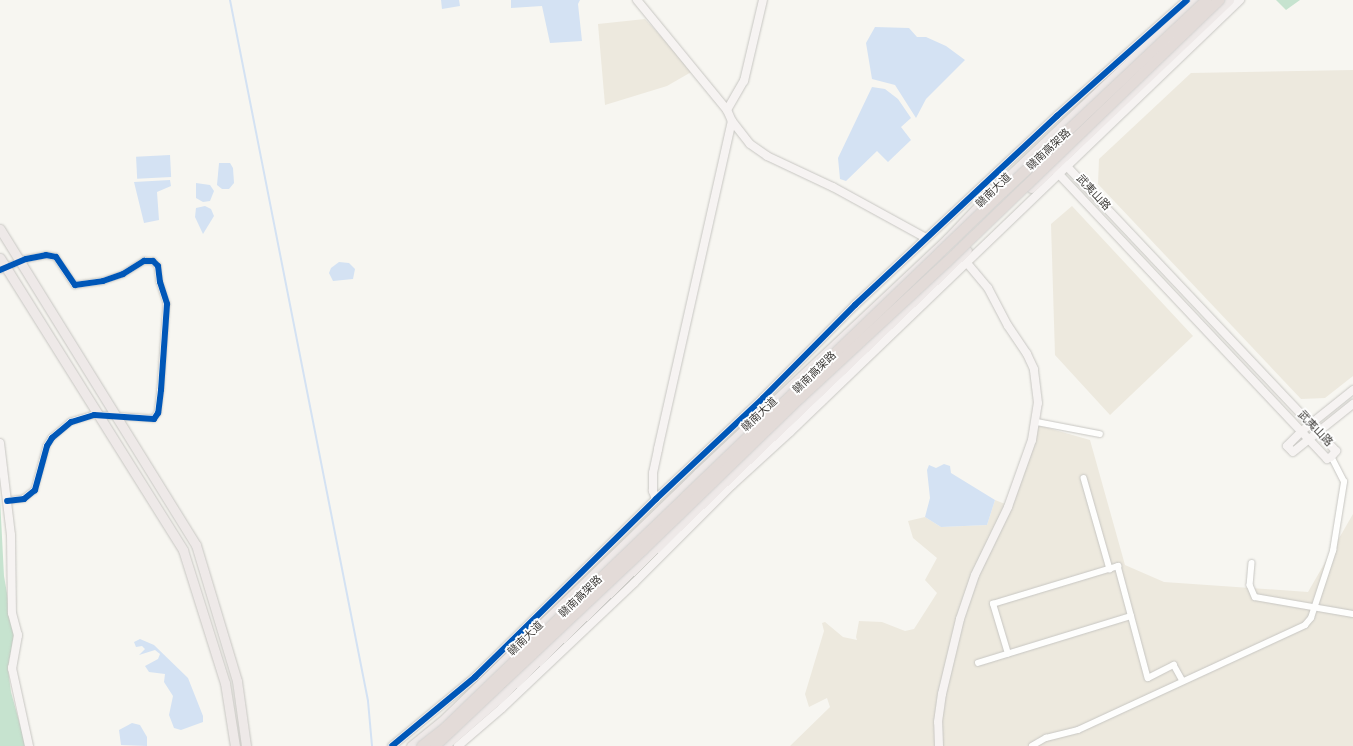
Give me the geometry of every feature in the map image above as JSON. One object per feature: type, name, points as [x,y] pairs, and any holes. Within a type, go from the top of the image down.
[{"type":"highway","name":"赣南高架路","points":[[422,746],[446,727],[998,197],[1207,0]]},
{"type":"highway","name":"赣南高架路","points":[[435,746],[643,550],[800,398],[1224,1]]},
{"type":"main road","name":"赣南大道","points":[[411,746],[441,722],[698,473],[947,239],[992,192],[1195,0]]},
{"type":"main road","name":"赣南大道","points":[[444,746],[498,699],[767,441],[964,258],[1008,209],[1064,162],[1224,1]]},
{"type":"main road","points":[[1166,29],[1182,44]]},
{"type":"main road","points":[[992,192],[1008,209]]},
{"type":"main road","points":[[0,229],[196,545],[237,681],[246,746]]},
{"type":"main road","points":[[947,239],[964,258]]},
{"type":"main road","points":[[0,258],[3,269],[99,416],[183,550],[225,684],[234,746]]},
{"type":"main road","points":[[750,424],[767,441]]},
{"type":"main road","points":[[698,473],[716,490]]},
{"type":"street","points":[[637,0],[727,110],[732,121],[750,144],[767,156],[833,188],[926,238]]},
{"type":"street","points":[[727,110],[744,81],[763,0]]},
{"type":"street","points":[[392,746],[475,677],[656,498],[763,398],[926,238],[1057,116],[1187,0]]},
{"type":"street","points":[[1064,162],[1240,0]]},
{"type":"street","points":[[656,498],[653,491],[653,473],[732,121]]},
{"type":"street","name":"武夷山路","points":[[1036,150],[1327,459],[1331,457],[1336,451],[1045,142]]},
{"type":"street","points":[[458,746],[502,708],[634,583],[732,485],[790,432],[964,258],[1055,170]]},
{"type":"street","points":[[3,269],[20,261],[46,255],[56,257],[75,285],[103,281],[123,274],[144,261],[153,261],[158,266],[160,282],[167,304],[158,414],[154,419],[149,420],[99,416],[79,418],[52,438],[35,490],[24,498],[7,501]]},
{"type":"street","points":[[939,746],[938,722],[942,694],[960,619],[975,575],[1008,507],[1037,422],[1038,397],[1034,368],[988,288],[964,258]]},
{"type":"street","points":[[1353,390],[1310,424],[1287,446],[1292,452],[1353,404]]},
{"type":"street","points":[[1037,422],[1100,434]]},
{"type":"street","points":[[0,443],[11,535],[12,613],[18,635],[12,668],[28,746]]},
{"type":"street","points":[[1032,746],[1046,738],[1078,730],[1305,625],[1311,618],[1313,608],[1333,552],[1344,482],[1331,457]]},
{"type":"street","points":[[1084,478],[1110,569]]},
{"type":"street","points":[[1252,563],[1250,586],[1255,597],[1353,614]]},
{"type":"street","points":[[1008,654],[993,604],[1118,566],[1148,678],[1174,665],[1183,681]]},
{"type":"street","points":[[978,663],[1131,616]]},
{"type":"shaded area","points":[[645,19],[693,71],[667,86],[605,105],[598,24]]},
{"type":"shaded area","points":[[1353,70],[1353,376],[1325,398],[1301,399],[1098,184],[1099,159],[1191,73]]},
{"type":"shaded area","points":[[1072,206],[1193,336],[1110,415],[1055,355],[1051,224]]},
{"type":"shaded area","points":[[1034,424],[1090,440],[1125,565],[1164,582],[1308,592],[1353,514],[1353,746],[790,746],[830,707],[827,698],[809,707],[805,694],[824,631],[822,623],[825,622],[843,637],[857,640],[856,637],[859,621],[882,622],[905,631],[914,629],[937,593],[925,580],[937,558],[913,538],[908,521],[925,517],[941,527],[987,525],[995,500],[1005,504]]},
{"type":"green space","points":[[1276,0],[1300,0],[1286,10]]},
{"type":"green space","points":[[0,498],[4,576],[14,634],[8,668],[11,692],[26,746],[0,746]]},
{"type":"water","points":[[441,0],[459,0],[460,6],[442,9]]},
{"type":"water","points":[[511,0],[580,0],[578,4],[582,41],[550,43],[542,6],[511,8]]},
{"type":"water","points":[[875,27],[909,28],[917,37],[926,37],[946,46],[965,60],[926,99],[916,118],[895,85],[872,79],[866,43]]},
{"type":"water","points":[[872,87],[885,89],[898,99],[911,118],[901,127],[911,140],[888,162],[877,151],[846,181],[840,179],[838,158]]},
{"type":"water","points":[[170,155],[171,177],[137,179],[136,157]]},
{"type":"water","points":[[219,163],[230,163],[233,168],[234,183],[229,189],[222,189],[217,185]]},
{"type":"water","points":[[170,180],[171,186],[157,192],[159,220],[144,223],[134,182]]},
{"type":"water","points":[[196,183],[210,185],[214,191],[210,201],[203,202],[196,198]]},
{"type":"water","points":[[205,206],[211,209],[214,216],[203,234],[195,217],[196,208]]},
{"type":"water","points":[[339,262],[349,263],[355,269],[353,279],[333,281],[329,273],[331,268]]},
{"type":"water","points":[[944,464],[950,466],[951,473],[995,500],[987,525],[941,527],[925,517],[930,498],[927,470],[929,465],[936,468]]},
{"type":"water","points":[[140,639],[154,645],[188,678],[203,716],[203,722],[181,730],[174,728],[169,715],[173,696],[164,682],[165,674],[149,672],[145,666],[158,659],[160,654],[155,650],[139,655],[145,649],[142,646],[136,647],[134,642]]},
{"type":"water","points":[[132,723],[140,725],[147,737],[147,746],[121,745],[119,730]]},
{"type":"waterway","points":[[230,0],[368,701],[372,746]]},
{"type":"cycle path","points":[[392,746],[475,677],[656,499],[763,398],[855,305],[1057,116],[1187,0]]},
{"type":"cycle path","points":[[0,270],[26,259],[46,255],[56,257],[75,285],[103,281],[123,274],[144,261],[153,261],[158,266],[160,282],[167,304],[161,390],[158,413],[154,419],[94,415],[71,422],[52,438],[47,446],[35,490],[24,499],[7,501]]}]
